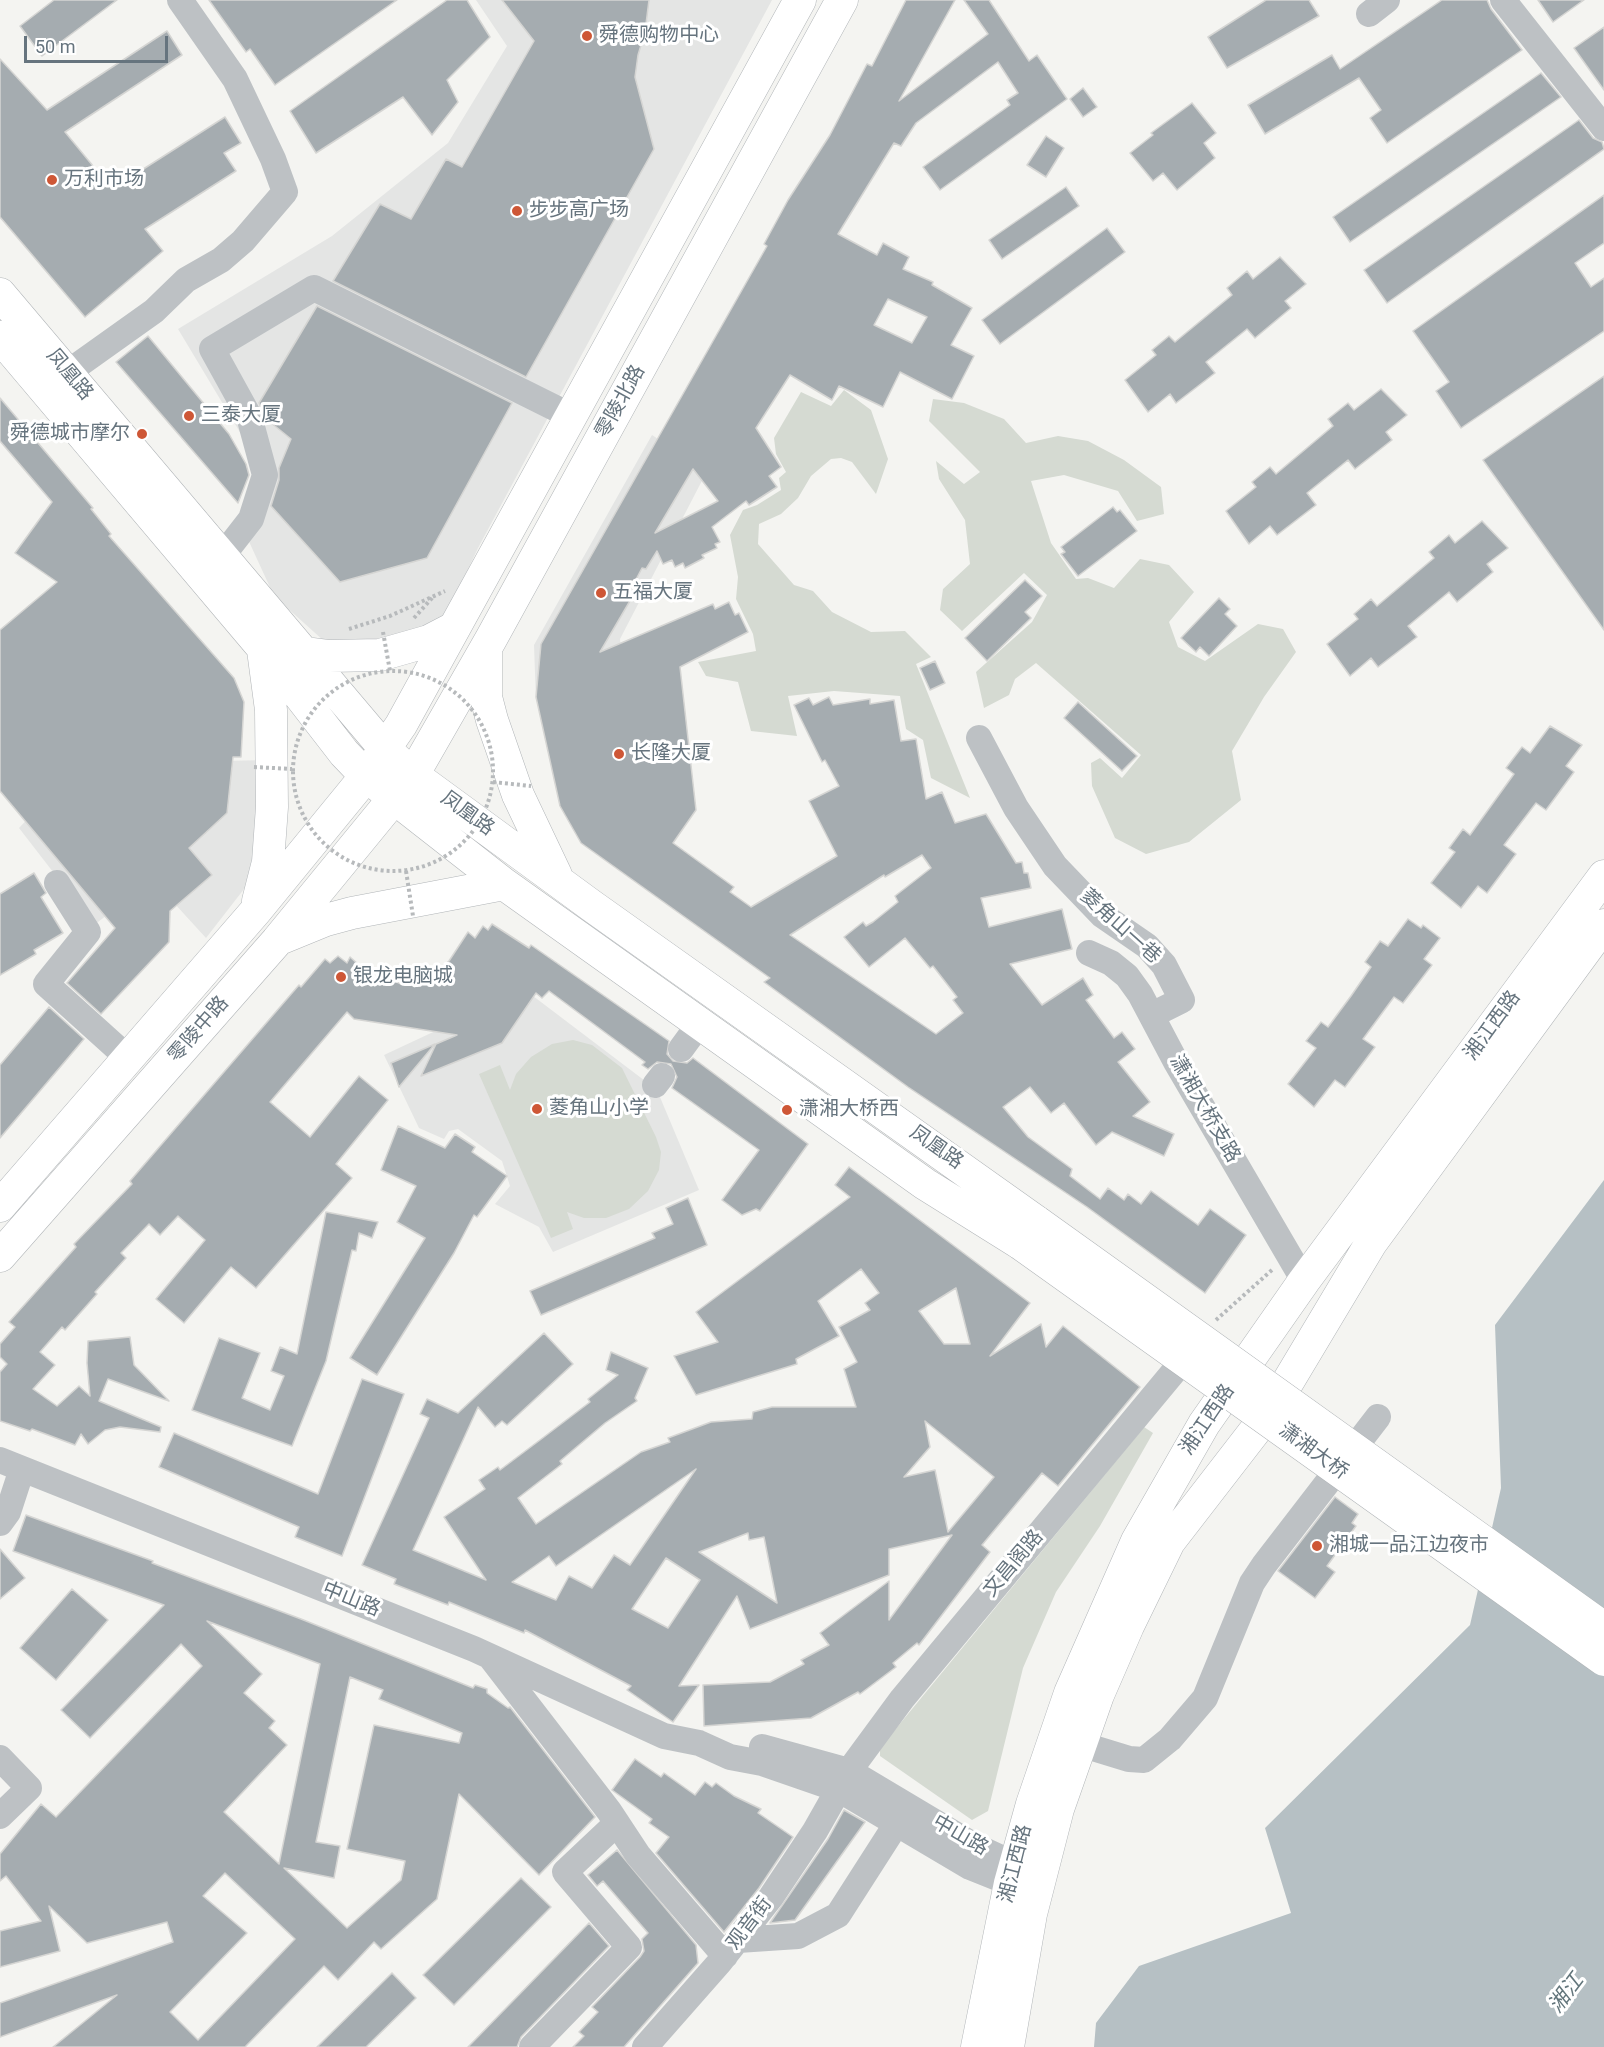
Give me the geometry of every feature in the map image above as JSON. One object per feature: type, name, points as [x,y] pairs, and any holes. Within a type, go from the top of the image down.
[{"type":"main road","name":"零陵北路","points":[[366,776],[401,725],[801,0]]},
{"type":"main road","name":"零陵北路","points":[[394,800],[413,775],[486,648],[842,0]]},
{"type":"main road","name":"凤凰路","points":[[0,294],[385,749],[413,775],[560,881],[1029,1233]]},
{"type":"main road","name":"凤凰路","points":[[0,337],[262,647],[344,753],[366,776],[504,884],[925,1185],[1029,1233]]},
{"type":"main road","points":[[306,653],[329,656],[380,655],[429,641],[454,628]]},
{"type":"main road","points":[[254,913],[268,862],[272,807],[271,710],[262,647]]},
{"type":"main road","points":[[486,648],[486,697],[494,728],[531,827],[560,881]]},
{"type":"main road","name":"零陵中路","points":[[0,1206],[254,913],[366,776]]},
{"type":"main road","name":"零陵中路","points":[[0,1256],[277,941],[394,800]]},
{"type":"main road","name":"湘江西路","points":[[976,2047],[1070,1693],[1137,1540],[1204,1424],[1304,1281],[1604,876]]},
{"type":"main road","points":[[277,941],[326,920],[352,913],[504,884]]},
{"type":"main road","name":"湘江西路","points":[[1008,2047],[1021,1875],[1080,1744],[1128,1626],[1169,1542],[1271,1410],[1371,1243],[1604,925]]},
{"type":"main road","name":"潇湘大桥","points":[[1029,1233],[1604,1628]]},
{"type":"main road","name":"潇湘大桥","points":[[1029,1233],[1604,1660]]},
{"type":"street","points":[[67,373],[154,311],[186,279],[221,260],[243,241],[285,192],[273,159],[235,79],[180,0]]},
{"type":"street","points":[[1503,0],[1604,128]]},
{"type":"street","points":[[223,555],[251,519],[264,475],[249,416],[212,349],[314,288],[571,416]]},
{"type":"street","name":"菱角山一巷","points":[[979,738],[1016,808],[1055,866],[1102,915],[1146,946],[1164,965],[1182,1000],[1152,1015]]},
{"type":"street","points":[[57,883],[88,932],[46,984],[129,1058]]},
{"type":"street","name":"潇湘大桥支路","points":[[1089,953],[1111,963],[1127,976],[1152,1015],[1176,1062],[1304,1281]]},
{"type":"street","points":[[681,1049],[700,1023]]},
{"type":"street","points":[[1124,1294],[1196,1344]]},
{"type":"street","name":"文昌阁路","points":[[844,1780],[902,1699],[1196,1344]]},
{"type":"street","points":[[1080,1744],[1129,1759],[1144,1760],[1170,1739],[1205,1698],[1258,1574],[1378,1417]]},
{"type":"street","points":[[0,1523],[8,1512],[11,1465]]},
{"type":"street","name":"中山路","points":[[11,1465],[489,1656],[664,1736],[699,1743],[729,1757],[844,1780],[974,1845],[1021,1875]]},
{"type":"street","points":[[489,1656],[617,1823],[638,1855],[731,1948],[798,1936],[838,1915],[897,1823]]},
{"type":"street","points":[[0,1758],[29,1788],[0,1816]]},
{"type":"street","name":"中山路","points":[[844,1780],[897,1823],[970,1867],[1021,1875]]},
{"type":"street","name":"观音街","points":[[645,2047],[731,1948],[771,1897],[844,1780]]},
{"type":"street","points":[[532,2047],[629,1947],[565,1872],[617,1823]]},
{"type":"path","points":[[342,630],[390,616],[485,572]]},
{"type":"path","points":[[383,632],[390,671]]},
{"type":"path","points":[[403,670],[433,678],[460,696],[480,720],[492,750],[493,782],[484,812],[467,839],[439,860],[406,871],[372,869],[340,857],[314,833],[297,803],[292,769],[299,735],[317,705],[341,685],[371,673],[390,671],[403,670]]},
{"type":"path","points":[[254,767],[292,769]]},
{"type":"path","points":[[493,782],[531,786]]},
{"type":"path","points":[[406,871],[413,916]]},
{"type":"path","points":[[1196,1344],[1220,1315],[1272,1270]]},
{"type":"shaded area","points":[[476,0],[772,0],[478,548],[445,618],[406,641],[324,641],[274,596],[240,522],[268,479],[178,329],[332,236],[448,143],[507,46]]},
{"type":"shaded area","points":[[844,390],[871,410],[888,459],[876,494],[852,462],[841,458],[831,459],[811,476],[798,498],[781,514],[759,524],[758,544],[794,585],[813,591],[832,612],[871,632],[905,631],[931,657],[916,664],[970,798],[931,778],[923,740],[906,729],[900,696],[834,691],[788,696],[797,736],[751,731],[738,682],[706,676],[698,662],[756,651],[753,634],[736,599],[738,577],[730,535],[743,510],[757,505],[781,490],[779,478],[786,472],[776,454],[774,438],[801,392],[831,406]]},
{"type":"shaded area","points":[[933,399],[964,403],[1004,419],[1026,443],[1058,436],[1088,441],[1124,460],[1161,487],[1164,514],[1137,521],[1118,491],[1064,475],[1031,481],[1051,543],[1076,579],[1088,578],[1114,588],[1140,559],[1169,565],[1194,592],[1169,622],[1178,647],[1205,661],[1258,624],[1283,629],[1296,652],[1264,697],[1232,751],[1241,800],[1189,842],[1146,854],[1115,838],[1092,786],[1091,763],[1100,758],[1122,778],[1141,755],[1036,663],[1015,679],[1009,695],[984,708],[976,672],[1032,622],[1047,595],[1024,573],[962,631],[940,610],[943,589],[970,564],[965,520],[939,479],[936,461],[964,484],[980,472],[929,421]]},
{"type":"shaded area","name":"五福大厦","points":[[652,435],[707,471],[620,639],[624,692],[536,701],[534,645]]},
{"type":"shaded area","points":[[0,685],[223,761],[267,760],[251,880],[206,938],[153,880],[94,925],[19,828],[36,810]]},
{"type":"shaded area","name":"菱角山小学","points":[[508,977],[657,1090],[699,1190],[553,1252],[539,1227],[495,1204],[510,1186],[502,1161],[458,1129],[449,1131],[444,1139],[419,1128],[384,1055],[476,1012]]},
{"type":"shaded area","points":[[573,1040],[592,1045],[622,1068],[656,1137],[661,1152],[659,1170],[648,1191],[629,1209],[606,1218],[584,1218],[567,1212],[573,1229],[551,1238],[479,1074],[500,1065],[510,1090],[516,1074],[531,1057],[552,1044]]},
{"type":"shaded area","points":[[1144,1427],[1153,1433],[1100,1526],[1056,1592],[1023,1668],[988,1811],[972,1820],[880,1756],[880,1748]]},
{"type":"water","name":"湘江","points":[[1604,1180],[1604,2047],[1094,2047],[1096,2023],[1139,1966],[1291,1913],[1265,1828],[1470,1625],[1501,1488],[1495,1325]]},
{"type":"building","points":[[54,0],[117,0],[42,56],[20,26]]},
{"type":"building","points":[[209,0],[397,0],[275,85],[250,49],[246,52]]},
{"type":"building","points":[[447,0],[467,0],[490,37],[447,80],[458,102],[432,135],[403,97],[316,153],[290,111]]},
{"type":"building","name":"步步高广场","points":[[502,0],[649,0],[635,77],[654,149],[526,377],[333,281],[380,204],[411,219],[446,159],[462,167],[534,41]]},
{"type":"building","points":[[906,0],[955,0],[899,101],[988,34],[964,0],[989,0],[1029,61],[1037,55],[1067,99],[940,190],[923,167],[1010,105],[1007,100],[1018,93],[998,62],[916,123],[901,146],[894,143],[838,234],[877,255],[883,243],[909,257],[903,269],[933,282],[932,285],[972,308],[951,345],[974,356],[952,399],[900,372],[883,407],[839,386],[832,400],[790,375],[756,428],[781,467],[769,476],[777,487],[749,505],[746,501],[712,527],[720,542],[715,544],[717,548],[702,555],[704,558],[685,568],[683,563],[675,567],[672,560],[663,564],[657,551],[646,569],[642,568],[630,591],[634,594],[600,652],[713,604],[715,609],[729,602],[735,615],[739,613],[748,632],[680,667],[696,810],[673,843],[734,887],[730,892],[751,907],[837,856],[809,801],[839,786],[825,760],[822,762],[794,705],[809,698],[813,705],[829,697],[833,705],[870,699],[870,704],[894,700],[901,741],[916,739],[926,799],[942,792],[955,823],[986,814],[1016,863],[1022,862],[1024,873],[1028,873],[1031,888],[981,898],[989,927],[1062,909],[1072,949],[1010,964],[1042,1005],[1083,978],[1093,995],[1086,1000],[1114,1038],[1122,1032],[1135,1049],[1118,1062],[1150,1102],[1133,1116],[1174,1134],[1164,1156],[1112,1132],[1096,1145],[1064,1103],[1051,1113],[1030,1087],[1003,1107],[1028,1137],[1072,1169],[1070,1176],[1100,1199],[1108,1188],[1124,1200],[1128,1194],[1141,1204],[1151,1191],[1198,1225],[1210,1209],[1246,1235],[1205,1293],[1087,1207],[908,1087],[764,982],[770,978],[581,843],[560,806],[536,697],[541,644],[767,246],[764,244],[788,200],[830,135],[867,64],[872,66]],"holes":[[[888,299],[927,317],[912,343],[874,325]],[[693,469],[718,501],[655,533]],[[922,855],[931,868],[895,896],[898,902],[873,922],[866,926],[863,922],[844,937],[869,967],[905,938],[930,968],[933,966],[957,997],[953,1000],[963,1013],[936,1034],[790,935],[884,875],[885,877]]]},
{"type":"building","points":[[1266,0],[1309,0],[1319,16],[1227,68],[1208,37]]},
{"type":"building","points":[[1442,0],[1487,0],[1491,9],[1522,50],[1387,143],[1370,118],[1381,110],[1359,78],[1265,134],[1248,105],[1332,55],[1340,69]]},
{"type":"building","points":[[1538,0],[1584,0],[1553,22]]},
{"type":"building","points":[[1604,27],[1604,90],[1574,48]]},
{"type":"building","name":"万利市场","points":[[167,31],[182,55],[65,132],[112,189],[225,117],[241,143],[224,153],[236,171],[145,229],[163,251],[85,317],[0,217],[0,59],[47,110]]},
{"type":"building","points":[[1541,73],[1561,97],[1350,242],[1333,217]]},
{"type":"building","points":[[1083,88],[1097,107],[1083,117],[1070,99]]},
{"type":"building","points":[[1192,103],[1216,133],[1204,143],[1215,158],[1177,190],[1163,173],[1153,181],[1130,153],[1153,135],[1151,133]]},
{"type":"building","points":[[1579,120],[1593,138],[1602,142],[1604,149],[1387,303],[1364,270]]},
{"type":"building","points":[[1046,136],[1064,148],[1046,177],[1027,165]]},
{"type":"building","points":[[1066,187],[1079,206],[1002,259],[989,240]]},
{"type":"building","points":[[1604,195],[1604,243],[1575,263],[1591,287],[1604,278],[1604,331],[1461,428],[1436,391],[1449,382],[1413,331]]},
{"type":"building","points":[[1107,228],[1125,252],[1000,344],[982,320]]},
{"type":"building","points":[[1280,257],[1306,284],[1285,301],[1291,308],[1255,338],[1247,329],[1206,362],[1215,373],[1176,403],[1170,394],[1148,412],[1125,380],[1156,355],[1152,350],[1169,336],[1175,342],[1232,295],[1227,288],[1247,271],[1253,279]]},
{"type":"building","points":[[317,306],[512,403],[427,558],[340,582],[271,506],[279,480],[279,468],[291,439],[265,418],[259,403]]},
{"type":"building","name":"三泰大厦","points":[[148,336],[229,434],[246,464],[249,475],[238,503],[116,362]]},
{"type":"building","points":[[1604,376],[1604,630],[1483,460]]},
{"type":"building","points":[[1381,389],[1407,415],[1386,432],[1392,440],[1355,469],[1348,460],[1307,493],[1316,505],[1277,535],[1270,526],[1249,544],[1226,511],[1256,487],[1252,482],[1270,467],[1276,474],[1333,426],[1328,419],[1348,403],[1354,410]]},
{"type":"building","points":[[0,398],[93,508],[91,509],[111,534],[109,536],[234,678],[244,702],[241,757],[233,757],[227,813],[189,848],[212,875],[170,911],[169,942],[101,1014],[67,983],[115,928],[0,791],[0,630],[57,582],[15,553],[52,502],[0,441]]},
{"type":"building","points":[[1113,507],[1117,512],[1120,510],[1137,531],[1078,576],[1061,554],[1065,552],[1061,547]]},
{"type":"building","points":[[1482,521],[1508,548],[1487,564],[1493,572],[1457,602],[1449,592],[1408,626],[1417,637],[1378,667],[1371,658],[1350,676],[1327,644],[1358,619],[1354,614],[1371,599],[1377,606],[1434,558],[1429,552],[1449,535],[1455,543]]},
{"type":"building","points":[[1025,580],[1042,596],[1025,612],[1031,618],[987,661],[965,638]]},
{"type":"building","points":[[1219,598],[1230,609],[1225,614],[1237,626],[1209,656],[1200,647],[1196,652],[1181,638]]},
{"type":"building","points":[[935,661],[945,683],[930,690],[920,668]]},
{"type":"building","points":[[1078,702],[1137,756],[1122,771],[1064,718]]},
{"type":"building","points":[[1550,726],[1582,745],[1566,766],[1574,772],[1546,810],[1536,803],[1504,845],[1516,854],[1487,893],[1478,886],[1461,908],[1431,883],[1455,852],[1449,848],[1463,829],[1470,835],[1514,774],[1506,768],[1522,747],[1530,753]]},
{"type":"building","points":[[34,873],[46,893],[41,897],[63,933],[34,950],[36,954],[0,975],[0,894]]},
{"type":"building","points":[[1408,919],[1421,928],[1423,925],[1440,938],[1424,959],[1432,965],[1403,1003],[1394,997],[1363,1039],[1375,1047],[1345,1087],[1335,1080],[1314,1107],[1288,1084],[1316,1048],[1306,1041],[1321,1022],[1328,1027],[1371,967],[1365,962],[1380,941],[1388,946]]},
{"type":"building","points":[[492,924],[529,948],[531,945],[669,1041],[667,1054],[673,1061],[687,1063],[693,1058],[808,1144],[760,1211],[756,1209],[742,1215],[722,1200],[759,1150],[672,1088],[677,1077],[671,1064],[657,1062],[648,1069],[642,1065],[645,1062],[549,991],[542,998],[536,993],[502,1043],[421,1076],[436,1044],[457,1035],[354,1019],[347,1012],[270,1102],[310,1137],[359,1076],[388,1100],[336,1164],[352,1178],[256,1288],[231,1267],[184,1323],[156,1299],[205,1240],[178,1216],[160,1235],[149,1224],[121,1253],[126,1258],[95,1292],[97,1294],[65,1330],[62,1327],[40,1352],[55,1365],[33,1389],[57,1406],[79,1386],[90,1396],[88,1341],[130,1337],[134,1365],[169,1401],[108,1379],[99,1401],[161,1427],[160,1432],[120,1427],[105,1430],[88,1444],[81,1434],[75,1445],[32,1429],[30,1431],[0,1421],[0,1372],[7,1364],[0,1357],[0,1344],[15,1327],[9,1322],[76,1247],[74,1244],[132,1184],[130,1181],[299,985],[301,987],[325,959],[330,963],[338,956],[347,963],[350,957],[376,980],[380,974],[401,984],[417,980],[435,973],[449,961],[468,932],[475,938],[483,926],[488,930]]},
{"type":"building","points":[[49,1007],[84,1039],[0,1138],[0,1065]]},
{"type":"building","points":[[435,1044],[399,1087],[391,1063]]},
{"type":"building","points":[[398,1126],[445,1148],[455,1134],[475,1147],[472,1152],[507,1176],[477,1217],[474,1215],[454,1253],[377,1375],[350,1358],[425,1238],[397,1222],[416,1186],[381,1170]]},
{"type":"building","points":[[849,1167],[1030,1303],[990,1356],[1041,1324],[1046,1347],[1063,1326],[1140,1387],[1058,1486],[1042,1473],[982,1545],[990,1552],[919,1645],[917,1643],[893,1663],[896,1667],[860,1694],[858,1692],[811,1718],[704,1726],[703,1685],[770,1682],[804,1664],[801,1660],[829,1645],[820,1633],[889,1581],[889,1620],[952,1535],[889,1549],[889,1575],[750,1629],[737,1596],[679,1686],[699,1685],[673,1722],[627,1690],[631,1686],[525,1630],[524,1633],[449,1602],[448,1605],[394,1584],[396,1579],[362,1565],[429,1418],[420,1414],[427,1399],[458,1413],[544,1333],[573,1364],[507,1425],[502,1421],[495,1427],[478,1407],[413,1550],[486,1580],[444,1517],[485,1489],[479,1480],[498,1467],[500,1470],[540,1440],[590,1402],[588,1399],[618,1375],[606,1370],[611,1352],[648,1368],[635,1398],[637,1401],[605,1423],[560,1461],[562,1464],[518,1498],[536,1524],[641,1452],[670,1442],[668,1438],[711,1422],[752,1419],[753,1412],[772,1407],[856,1407],[844,1369],[857,1362],[839,1327],[870,1310],[865,1303],[879,1293],[861,1269],[818,1301],[839,1336],[796,1359],[797,1364],[696,1395],[674,1356],[718,1342],[696,1312],[850,1197],[835,1185]],"holes":[[[956,1288],[970,1344],[944,1344],[919,1311]],[[925,1421],[994,1477],[948,1532],[935,1470],[904,1477],[930,1447]],[[696,1469],[630,1565],[614,1555],[592,1588],[569,1576],[556,1600],[512,1582],[549,1556],[556,1566]],[[748,1533],[749,1540],[764,1537],[777,1603],[699,1552]],[[666,1558],[700,1580],[668,1628],[632,1609]]]},
{"type":"building","points":[[688,1198],[707,1245],[541,1315],[530,1291],[655,1238],[652,1233],[673,1224],[666,1208]]},
{"type":"building","points":[[326,1212],[378,1222],[372,1238],[359,1233],[356,1251],[352,1250],[326,1361],[292,1446],[192,1410],[219,1338],[260,1353],[242,1398],[270,1410],[284,1376],[271,1371],[280,1347],[297,1354]]},
{"type":"building","points":[[362,1379],[404,1394],[342,1556],[295,1537],[299,1527],[159,1467],[174,1433],[318,1494]]},
{"type":"building","name":"湘城一品江边夜市","points":[[1335,1497],[1358,1514],[1352,1523],[1356,1526],[1327,1566],[1335,1572],[1315,1598],[1278,1571]]},
{"type":"building","points":[[26,1515],[153,1561],[152,1563],[301,1619],[473,1688],[475,1685],[487,1689],[487,1693],[508,1708],[510,1707],[595,1817],[539,1875],[459,1794],[437,1899],[381,1949],[374,1942],[338,1980],[324,1966],[245,2047],[53,2047],[117,1995],[0,2037],[0,2003],[173,1942],[167,1922],[87,1943],[49,1906],[60,1951],[0,1967],[0,1931],[41,1921],[6,1876],[0,1881],[0,1854],[41,1804],[56,1817],[202,1666],[181,1644],[90,1738],[61,1710],[164,1605],[13,1551]],"holes":[[[207,1621],[320,1664],[279,1864],[224,1812],[287,1745],[269,1728],[275,1721],[244,1693],[262,1674]],[[350,1677],[383,1690],[379,1699],[462,1733],[459,1743],[374,1725],[347,1849],[405,1861],[401,1880],[347,1928],[284,1868],[334,1878],[340,1846],[316,1842]],[[225,1873],[295,1939],[198,2040],[170,2012],[247,1933],[203,1896]]]},
{"type":"building","points":[[0,1549],[25,1578],[0,1599]]},
{"type":"building","points":[[72,1589],[108,1620],[56,1680],[20,1648]]},
{"type":"building","points":[[635,1759],[661,1777],[664,1773],[695,1795],[705,1782],[712,1787],[716,1783],[734,1796],[761,1809],[758,1813],[793,1837],[759,1888],[724,1932],[656,1853],[669,1837],[649,1823],[652,1819],[612,1790]]},
{"type":"building","points":[[844,1810],[865,1822],[795,1920],[770,1923],[828,1839]]},
{"type":"building","points":[[617,1850],[696,1945],[698,1963],[624,2047],[573,2047],[584,2036],[579,2032],[598,2012],[592,2007],[644,1951],[642,1939],[648,1933],[603,1881],[597,1886],[588,1875]]},
{"type":"building","points":[[521,1878],[551,1907],[454,2005],[423,1975]]},
{"type":"building","points":[[589,1923],[609,1946],[521,2037],[517,2047],[468,2047]]},
{"type":"building","points":[[392,1973],[416,1998],[366,2047],[317,2047]]},
{"type":"place","name":"舜德购物中心","points":[[587,36]]},
{"type":"place","name":"万利市场","points":[[52,180]]},
{"type":"place","name":"步步高广场","points":[[517,211]]},
{"type":"place","name":"三泰大厦","points":[[189,416]]},
{"type":"place","name":"舜德城市摩尔","points":[[142,434]]},
{"type":"place","name":"五福大厦","points":[[601,593]]},
{"type":"place","name":"长隆大厦","points":[[619,754]]},
{"type":"place","name":"银龙电脑城","points":[[341,977]]},
{"type":"place","name":"菱角山小学","points":[[537,1109]]},
{"type":"place","name":"潇湘大桥西","points":[[787,1110]]},
{"type":"place","name":"湘城一品江边夜市","points":[[1317,1546]]}]
